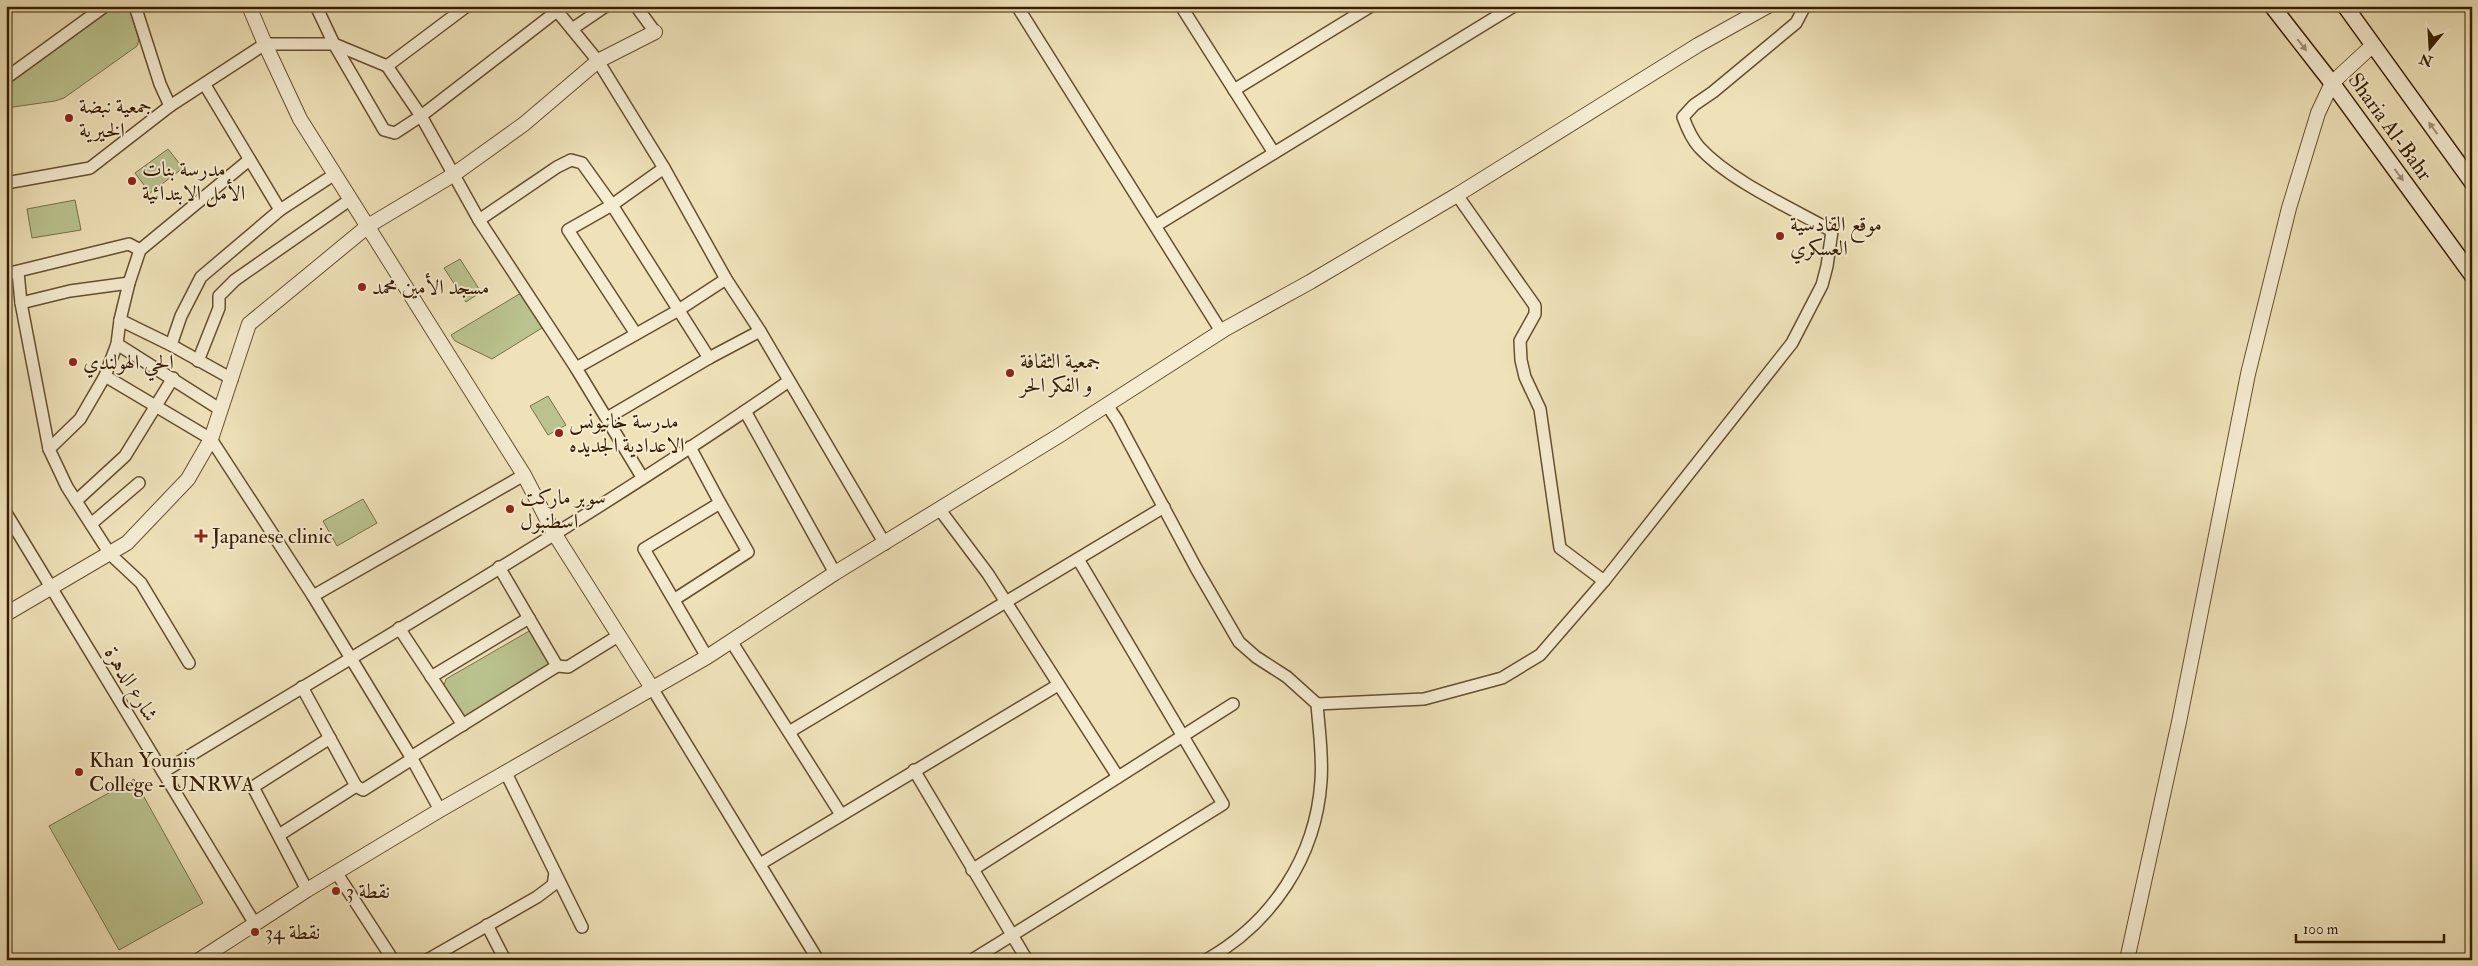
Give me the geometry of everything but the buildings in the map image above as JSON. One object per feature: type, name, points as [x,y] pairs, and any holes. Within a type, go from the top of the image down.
[{"type":"main road","name":"Sharia Al-Bahr","points":[[2272,6],[2332,83],[2472,275]]},
{"type":"main road","name":"Sharia Al-Bahr","points":[[2345,6],[2472,182]]},
{"type":"street","points":[[6,78],[105,6]]},
{"type":"street","points":[[135,6],[160,84],[170,106]]},
{"type":"street","points":[[249,6],[300,119],[524,475],[554,533],[652,688],[818,960]]},
{"type":"street","points":[[316,6],[334,44],[384,130],[395,133],[421,116],[555,9],[598,61],[664,168],[726,280],[760,331],[885,544]]},
{"type":"street","points":[[387,66],[467,6]]},
{"type":"street","points":[[572,29],[606,6]]},
{"type":"street","points":[[6,614],[127,543],[182,487],[211,439],[249,324],[368,226],[453,175],[524,124],[598,61],[655,32],[636,6]]},
{"type":"street","points":[[1017,6],[1222,331]]},
{"type":"street","points":[[1181,6],[1274,153]]},
{"type":"street","points":[[1234,90],[1371,6]]},
{"type":"street","points":[[1160,223],[1514,6]]},
{"type":"street","points":[[199,960],[336,872],[707,657],[834,573],[940,510],[1222,331],[1310,282],[1457,195],[1698,45],[1768,6]]},
{"type":"street","points":[[1317,704],[1424,699],[1502,678],[1540,655],[1604,581],[1792,344],[1822,285],[1832,231],[1717,165],[1698,147],[1688,132],[1683,117],[1694,105],[1714,92],[1796,23],[1806,6]]},
{"type":"street","points":[[6,183],[90,168],[170,106],[205,85],[265,44],[334,44],[387,66],[421,116],[479,220],[576,368],[642,477]]},
{"type":"street","points":[[2127,960],[2179,722],[2248,374],[2289,208],[2318,113],[2332,83],[2373,45]]},
{"type":"street","points":[[205,85],[280,210]]},
{"type":"street","points":[[49,449],[80,419],[105,376],[117,344],[128,283],[140,250],[250,160]]},
{"type":"street","points":[[479,220],[571,160],[582,163],[612,205],[677,311],[709,358]]},
{"type":"street","points":[[636,334],[568,230],[612,205],[664,168]]},
{"type":"street","points":[[171,345],[181,316],[201,278],[280,210],[335,174]]},
{"type":"street","points":[[1457,195],[1535,306],[1535,314],[1520,341],[1521,360],[1525,377],[1540,410],[1560,548],[1604,581]]},
{"type":"street","points":[[198,361],[219,308],[219,296],[235,280],[351,199]]},
{"type":"street","points":[[140,250],[129,244],[12,273],[21,303],[49,449],[67,487],[110,554],[141,583],[189,663]]},
{"type":"street","points":[[576,368],[677,311],[726,280]]},
{"type":"street","points":[[21,303],[70,291],[128,283]]},
{"type":"street","points":[[120,320],[171,345],[232,379]]},
{"type":"street","points":[[607,418],[709,358],[760,331]]},
{"type":"street","points":[[117,344],[221,410]]},
{"type":"street","points":[[105,376],[211,439],[312,596],[412,758],[440,810]]},
{"type":"street","points":[[76,501],[119,464],[173,378]]},
{"type":"street","points":[[163,772],[554,533],[690,447],[789,381]]},
{"type":"street","points":[[1107,405],[1239,642],[1256,657],[1293,682],[1317,704],[1321,782],[1309,841],[1297,872],[1268,911],[1224,950],[1206,960]]},
{"type":"street","points":[[745,411],[834,573]]},
{"type":"street","points":[[674,599],[748,552],[690,447]]},
{"type":"street","points":[[312,596],[524,475]]},
{"type":"street","points":[[91,524],[139,483]]},
{"type":"street","points":[[707,657],[644,549],[720,502]]},
{"type":"street","points":[[789,732],[1164,507]]},
{"type":"street","points":[[940,510],[988,574],[1118,777]]},
{"type":"street","name":"شارع الدهرة","points":[[6,513],[255,924]]},
{"type":"street","points":[[972,960],[1223,804],[1078,559]]},
{"type":"street","points":[[499,566],[557,666]]},
{"type":"street","points":[[431,677],[529,618]]},
{"type":"street","points":[[399,628],[462,725]]},
{"type":"street","points":[[302,687],[356,786],[363,790],[557,666],[568,667],[618,636]]},
{"type":"street","points":[[731,641],[840,812]]},
{"type":"street","points":[[760,864],[1058,685]]},
{"type":"street","points":[[972,870],[1233,704]]},
{"type":"street","points":[[307,890],[253,787],[330,738]]},
{"type":"street","points":[[914,770],[1027,960]]},
{"type":"street","points":[[506,772],[582,927]]},
{"type":"street","points":[[279,835],[356,786]]},
{"type":"street","points":[[336,872],[392,960]]},
{"type":"street","points":[[427,960],[537,897],[553,884],[555,873]]},
{"type":"street","points":[[488,925],[506,960]]},
{"type":"green space","points":[[116,6],[129,8],[139,40],[137,46],[64,98],[6,108],[6,86]]},
{"type":"green space","points":[[168,149],[183,168],[150,193],[135,173]]},
{"type":"green space","points":[[75,200],[81,230],[32,238],[27,209]]},
{"type":"green space","points":[[460,259],[481,292],[466,302],[444,268]]},
{"type":"green space","points":[[521,293],[542,328],[492,359],[455,341],[451,335]]},
{"type":"green space","points":[[548,396],[566,425],[548,435],[530,406]]},
{"type":"green space","points":[[363,499],[377,523],[337,546],[323,521]]},
{"type":"green space","points":[[531,630],[552,663],[464,718],[443,688],[446,679]]},
{"type":"green space","points":[[134,779],[203,903],[119,950],[49,826]]},
{"type":"place","name":"جمعية نبضة الخيرية","points":[[69,118]]},
{"type":"place","name":"مدرسة بنات الأمل الابتدائية","points":[[132,181]]},
{"type":"place","name":"موقع القادسية العسكري","points":[[1780,236]]},
{"type":"place","name":"مسجد الأمين محمد","points":[[362,287]]},
{"type":"place","name":"الحي الهولندي","points":[[73,362]]},
{"type":"place","name":"جمعية الثقافة و الفكر الحر","points":[[1010,373]]},
{"type":"place","name":"مدرسة خانيونس الاعدادية الجديده","points":[[559,433]]},
{"type":"place","name":"سوبر ماركت اسطنبول","points":[[510,509]]},
{"type":"place","name":"Japanese clinic","points":[[201,536]]},
{"type":"place","name":"Khan Younis College - UNRWA","points":[[79,772]]},
{"type":"place","name":"نقطة 3","points":[[336,891]]},
{"type":"place","name":"نقطة 34","points":[[255,932]]}]
